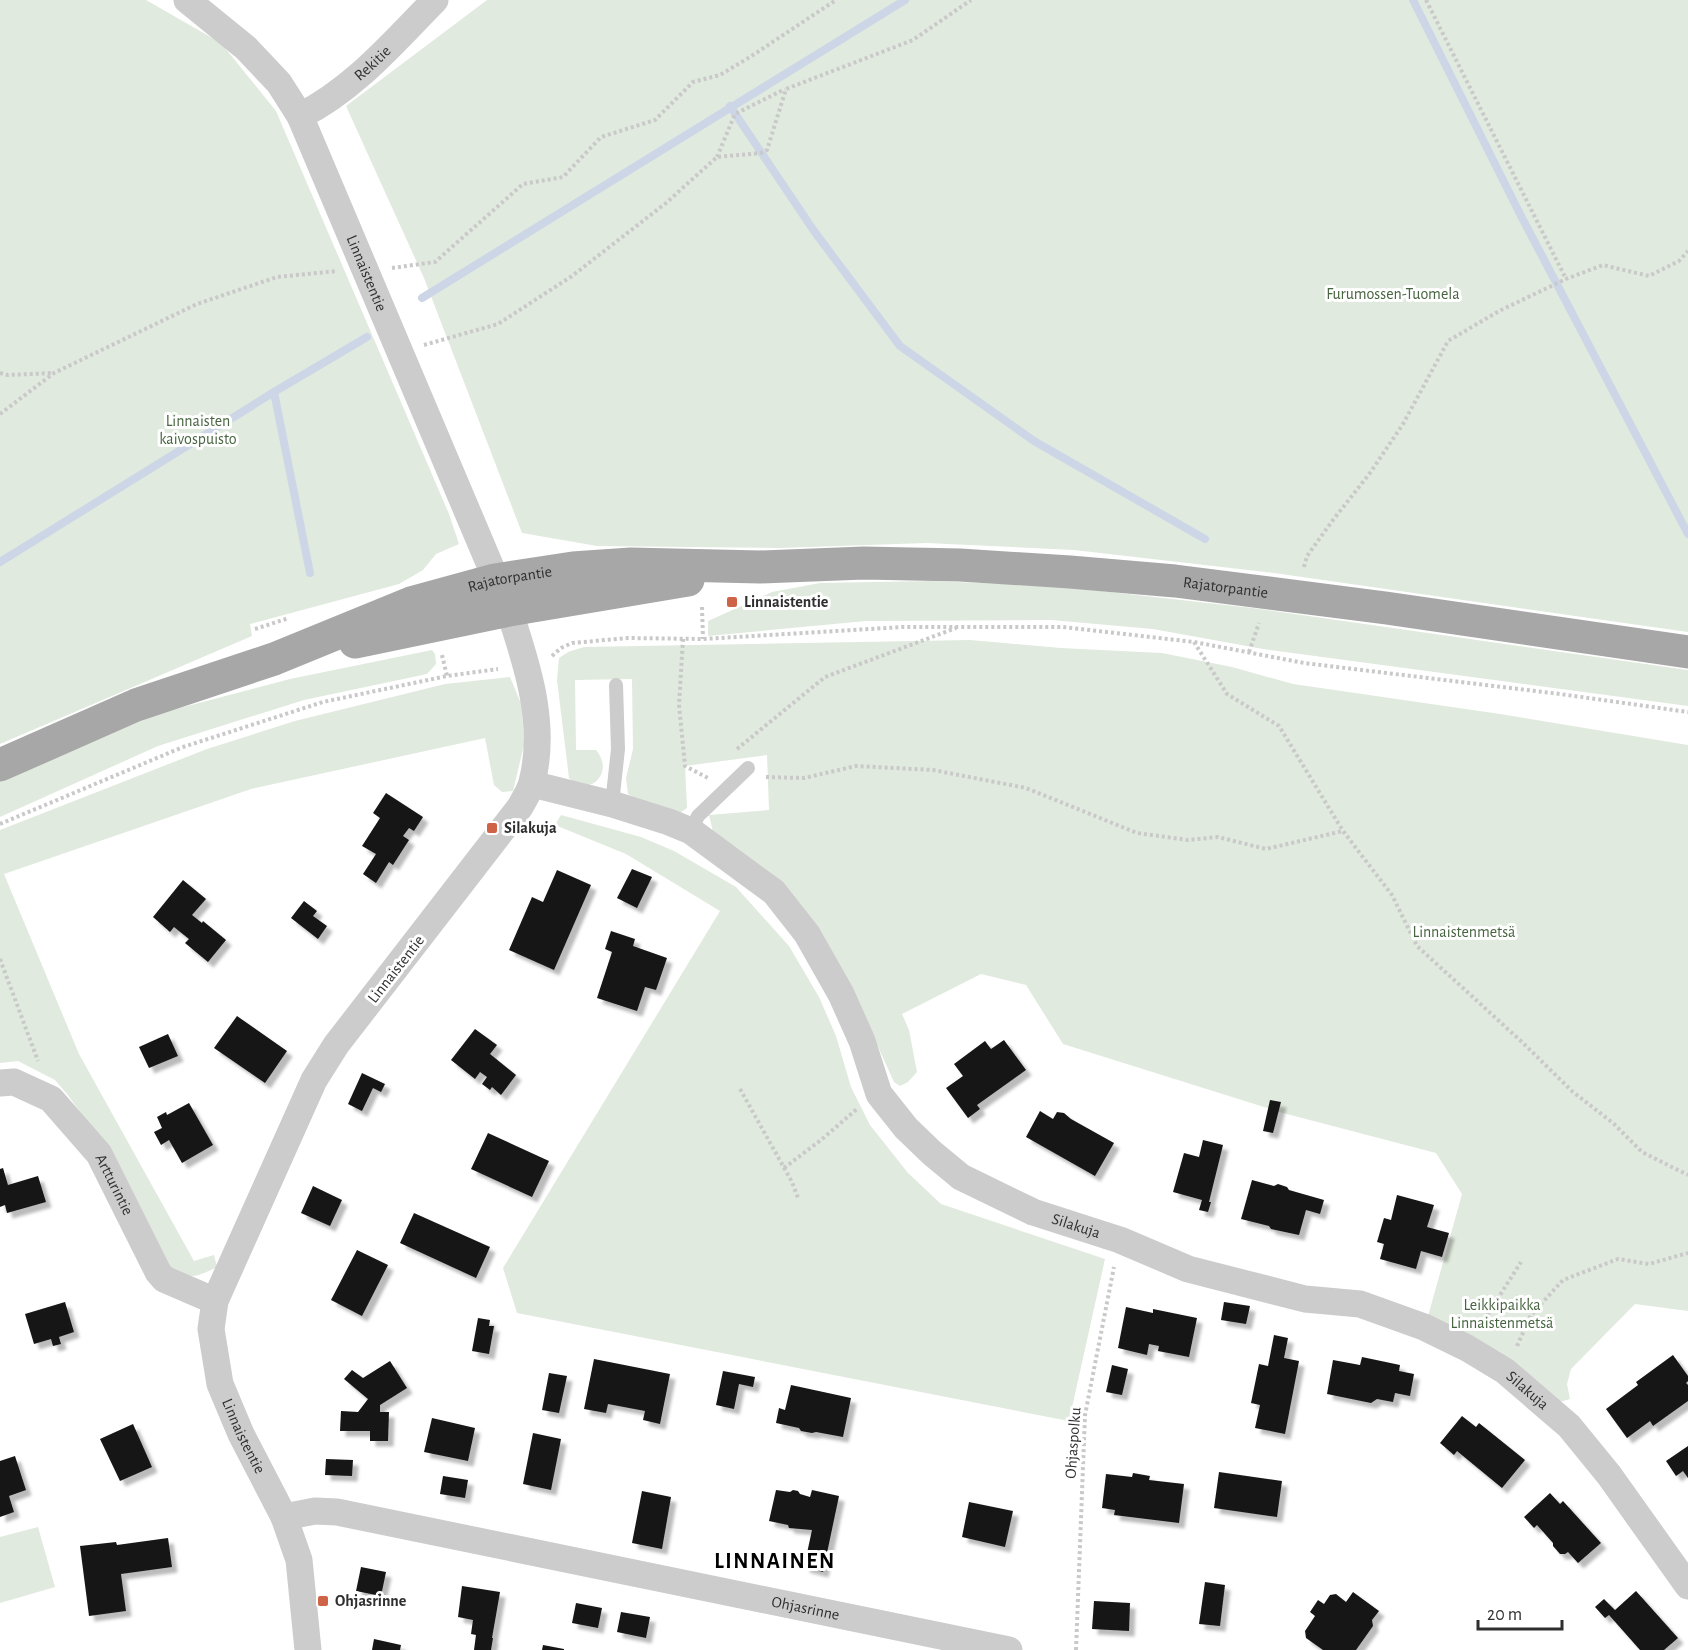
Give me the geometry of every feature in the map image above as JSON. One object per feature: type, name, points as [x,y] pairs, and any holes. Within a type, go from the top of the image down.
[{"type":"main road","name":"Rajatorpantie","points":[[0,765],[136,705],[274,659],[411,603],[495,580],[573,568],[631,564],[760,567],[864,563],[982,566],[1070,572],[1163,580],[1295,597],[1688,652]]},
{"type":"main road","name":"Rajatorpantie","points":[[274,659],[509,610],[760,567]]},
{"type":"street","name":"Linnaistentie","points":[[187,0],[246,48],[279,83],[300,116],[377,268],[495,580],[509,610],[526,664],[535,710],[537,752],[532,784],[512,820],[336,1046],[314,1080],[215,1301],[211,1329],[220,1384],[241,1434],[284,1517],[299,1560],[308,1650]]},
{"type":"street","name":"Rekitie","points":[[300,116],[322,106],[361,73],[435,0]]},
{"type":"street","name":"Silakuja","points":[[532,784],[612,804],[691,831],[774,892],[807,934],[841,994],[862,1041],[879,1094],[906,1128],[961,1177],[1033,1212],[1120,1240],[1188,1269],[1305,1299],[1359,1304],[1424,1327],[1467,1348],[1505,1371],[1569,1426],[1609,1474],[1688,1586]]},
{"type":"street","name":"Artturintie","points":[[0,1083],[14,1082],[51,1099],[99,1154],[158,1272],[164,1279],[215,1301]]},
{"type":"street","name":"Ohjasrinne","points":[[284,1517],[315,1511],[337,1512],[1009,1650]]},
{"type":"lane","points":[[612,804],[618,749],[616,686]]},
{"type":"lane","points":[[691,831],[698,816],[748,768]]},
{"type":"path","points":[[0,414],[54,373],[209,300],[277,277],[435,261],[524,184],[563,177],[601,137],[656,120],[693,82],[720,75],[836,0]]},
{"type":"path","points":[[422,346],[498,324],[572,276],[666,203],[717,157],[735,114],[786,89],[913,40],[971,0]]},
{"type":"path","points":[[1426,0],[1566,279]]},
{"type":"path","points":[[717,157],[761,153],[767,150],[786,89]]},
{"type":"path","points":[[1295,597],[1307,556],[1370,474],[1403,424],[1448,341],[1499,310],[1566,279],[1603,265],[1649,276],[1680,261],[1688,251]]},
{"type":"path","points":[[0,373],[8,375],[54,373]]},
{"type":"path","points":[[701,603],[703,639]]},
{"type":"path","points":[[0,824],[183,747],[323,702],[447,676],[526,664],[552,657],[561,648],[579,642],[628,638],[703,639],[903,627],[1063,627],[1194,642],[1304,663],[1688,712]]},
{"type":"path","points":[[727,789],[724,760],[825,677],[960,627]]},
{"type":"path","points":[[683,639],[679,705],[685,766],[727,789]]},
{"type":"path","points":[[1194,642],[1227,694],[1279,726],[1342,831],[1392,895],[1417,946],[1514,1034],[1573,1092],[1613,1124],[1642,1152],[1688,1175]]},
{"type":"path","points":[[748,768],[767,778],[804,778],[856,766],[933,770],[1026,788],[1137,833],[1188,840],[1218,837],[1266,849],[1342,831]]},
{"type":"path","points":[[0,959],[51,1099]]},
{"type":"path","points":[[740,1089],[798,1198]]},
{"type":"path","points":[[784,1168],[865,1103]]},
{"type":"path","name":"Ohjaspolku","points":[[1076,1650],[1084,1415],[1120,1240]]},
{"type":"path","points":[[1505,1371],[1532,1315],[1563,1280],[1618,1259],[1649,1263],[1688,1253]]},
{"type":"path","points":[[1467,1348],[1521,1262]]},
{"type":"green space","name":"Linnaisten kaivospuisto","points":[[0,0],[146,0],[221,43],[276,111],[449,514],[459,544],[436,554],[423,570],[399,584],[250,624],[252,636],[0,744]]},
{"type":"green space","name":"Furumossen-Tuomela","points":[[487,0],[1688,0],[1688,632],[1274,573],[1074,550],[927,543],[779,548],[597,546],[522,533],[424,278],[346,106]]},
{"type":"green space","points":[[931,581],[1057,586],[1252,608],[1688,670],[1688,706],[1263,649],[1153,629],[1051,620],[866,621],[708,636],[708,621],[772,592],[820,583]]},
{"type":"green space","name":"Linnaistenmetsä","points":[[970,640],[1061,648],[1162,653],[1232,667],[1293,684],[1500,714],[1688,745],[1688,1311],[1635,1304],[1571,1369],[1567,1384],[1570,1399],[1560,1402],[1427,1320],[1462,1194],[1436,1153],[1283,1113],[1063,1044],[1026,985],[981,974],[902,1014],[909,1030],[917,1072],[908,1082],[900,1086],[894,1082],[870,1029],[713,832],[709,815],[769,810],[767,755],[685,766],[687,808],[678,814],[637,800],[628,794],[626,778],[633,749],[632,679],[575,680],[576,750],[596,750],[603,767],[598,780],[592,784],[585,786],[577,784],[569,778],[557,680],[559,658],[568,652],[584,647]]},
{"type":"green space","points":[[432,650],[436,664],[427,674],[304,700],[158,746],[0,817],[0,779],[138,719],[290,679]]},
{"type":"green space","points":[[510,677],[522,706],[524,745],[513,791],[502,792],[494,785],[485,738],[251,789],[4,874],[79,1054],[194,1261],[214,1255],[217,1267],[192,1276],[166,1271],[97,1135],[67,1094],[55,1080],[18,1061],[0,1063],[0,830],[207,749],[295,721],[445,684]]},
{"type":"green space","points":[[561,815],[641,837],[674,851],[736,887],[789,946],[819,997],[836,1036],[851,1087],[870,1125],[908,1173],[941,1204],[1105,1259],[1069,1421],[517,1313],[503,1268],[720,911],[626,854],[555,825]]},
{"type":"green space","points":[[38,1527],[55,1587],[0,1603],[0,1537]]},
{"type":"building","points":[[386,793],[423,817],[414,831],[409,828],[403,836],[409,840],[393,865],[389,862],[376,883],[363,874],[376,854],[362,846],[380,818],[373,813]]},
{"type":"building","points":[[632,869],[652,877],[637,908],[617,898]]},
{"type":"building","points":[[557,870],[591,885],[554,970],[509,950],[532,897],[543,902]]},
{"type":"building","points":[[183,880],[206,899],[192,915],[226,940],[208,962],[185,943],[189,939],[174,927],[170,932],[153,917]]},
{"type":"building","points":[[304,901],[317,911],[313,916],[327,926],[318,939],[291,918]]},
{"type":"building","points":[[611,931],[635,939],[633,946],[667,958],[656,990],[645,987],[637,1011],[597,998],[612,952],[605,949]]},
{"type":"building","points":[[237,1016],[287,1051],[265,1083],[214,1048]]},
{"type":"building","points":[[475,1029],[497,1045],[490,1054],[516,1075],[501,1095],[492,1087],[490,1090],[482,1084],[487,1077],[480,1072],[475,1079],[451,1060]]},
{"type":"building","points":[[168,1034],[178,1056],[149,1068],[139,1047]]},
{"type":"building","points":[[1004,1040],[1026,1070],[977,1105],[980,1109],[968,1118],[946,1088],[963,1076],[954,1064],[985,1041],[991,1049]]},
{"type":"building","points":[[362,1073],[385,1084],[381,1092],[373,1088],[362,1111],[348,1104]]},
{"type":"building","points":[[1270,1100],[1281,1102],[1273,1133],[1263,1131]]},
{"type":"building","points":[[189,1103],[213,1145],[182,1163],[169,1140],[161,1145],[154,1132],[162,1128],[157,1117],[166,1112],[167,1115]]},
{"type":"building","points":[[1040,1111],[1053,1119],[1057,1112],[1064,1113],[1114,1143],[1095,1176],[1026,1137]]},
{"type":"building","points":[[488,1133],[549,1161],[532,1197],[471,1169]]},
{"type":"building","points":[[1203,1140],[1223,1145],[1208,1212],[1199,1210],[1202,1200],[1173,1192],[1184,1153],[1199,1157]]},
{"type":"building","points":[[3,1168],[8,1185],[38,1176],[46,1202],[7,1213],[5,1205],[0,1207],[0,1169]]},
{"type":"building","points":[[1252,1180],[1274,1186],[1278,1184],[1289,1190],[1324,1200],[1320,1214],[1306,1210],[1299,1235],[1241,1219]]},
{"type":"building","points":[[313,1186],[342,1200],[330,1226],[301,1213]]},
{"type":"building","points":[[1397,1195],[1434,1205],[1427,1227],[1449,1233],[1442,1257],[1421,1251],[1416,1269],[1380,1259],[1384,1244],[1377,1242],[1384,1218],[1391,1220]]},
{"type":"building","points":[[414,1213],[490,1247],[476,1278],[400,1243]]},
{"type":"building","points":[[357,1250],[388,1265],[362,1316],[331,1300]]},
{"type":"building","points":[[65,1302],[74,1332],[59,1337],[61,1344],[53,1346],[51,1339],[34,1344],[25,1314]]},
{"type":"building","points":[[1224,1302],[1250,1306],[1246,1324],[1221,1320]]},
{"type":"building","points":[[1126,1307],[1153,1313],[1153,1309],[1197,1318],[1189,1357],[1158,1351],[1159,1346],[1149,1344],[1147,1355],[1118,1348]]},
{"type":"building","points":[[478,1318],[490,1320],[489,1326],[494,1326],[489,1354],[472,1351]]},
{"type":"building","points":[[1274,1335],[1288,1338],[1284,1358],[1299,1361],[1285,1434],[1255,1428],[1260,1405],[1251,1403],[1259,1364],[1268,1366]]},
{"type":"building","points":[[1673,1355],[1688,1376],[1686,1383],[1688,1401],[1653,1426],[1650,1421],[1627,1438],[1606,1409],[1638,1385],[1636,1382]]},
{"type":"building","points":[[1362,1357],[1400,1365],[1399,1371],[1414,1374],[1410,1396],[1395,1393],[1393,1402],[1377,1399],[1371,1403],[1327,1394],[1333,1360],[1360,1365]]},
{"type":"building","points":[[594,1359],[670,1374],[660,1424],[643,1420],[645,1411],[608,1404],[606,1413],[584,1409]]},
{"type":"building","points":[[390,1361],[407,1388],[380,1405],[380,1412],[389,1412],[388,1441],[370,1441],[370,1431],[340,1431],[341,1411],[358,1412],[368,1399],[344,1379],[352,1370],[363,1378]]},
{"type":"building","points":[[1112,1365],[1128,1369],[1122,1395],[1106,1392]]},
{"type":"building","points":[[723,1371],[755,1377],[753,1387],[739,1384],[734,1409],[716,1405]]},
{"type":"building","points":[[549,1373],[567,1376],[559,1413],[542,1410]]},
{"type":"building","points":[[791,1385],[851,1398],[843,1437],[801,1431],[799,1428],[776,1423],[779,1408],[785,1410]]},
{"type":"building","points":[[1462,1416],[1476,1427],[1479,1423],[1525,1460],[1502,1488],[1457,1451],[1454,1455],[1440,1443]]},
{"type":"building","points":[[432,1418],[475,1428],[468,1461],[424,1452]]},
{"type":"building","points":[[133,1424],[152,1467],[120,1481],[100,1439]]},
{"type":"building","points":[[533,1433],[561,1439],[551,1490],[523,1484]]},
{"type":"building","points":[[1688,1446],[1688,1478],[1683,1471],[1676,1476],[1666,1461]]},
{"type":"building","points":[[15,1456],[26,1490],[9,1496],[14,1512],[0,1517],[0,1461]]},
{"type":"building","points":[[326,1459],[353,1460],[352,1476],[325,1475]]},
{"type":"building","points":[[1219,1472],[1282,1481],[1277,1517],[1214,1508]]},
{"type":"building","points":[[1133,1473],[1150,1476],[1149,1480],[1184,1484],[1179,1523],[1114,1515],[1115,1510],[1102,1508],[1106,1474],[1132,1477]]},
{"type":"building","points":[[443,1476],[468,1480],[465,1498],[440,1494]]},
{"type":"building","points":[[776,1490],[798,1491],[810,1497],[812,1490],[839,1496],[823,1572],[804,1567],[812,1530],[789,1528],[788,1525],[769,1521]]},
{"type":"building","points":[[642,1491],[671,1497],[662,1549],[632,1543]]},
{"type":"building","points":[[1550,1493],[1560,1504],[1563,1501],[1601,1543],[1578,1563],[1568,1552],[1560,1554],[1537,1525],[1534,1528],[1524,1517]]},
{"type":"building","points":[[969,1502],[1013,1511],[1005,1547],[962,1537]]},
{"type":"building","points":[[168,1538],[172,1567],[121,1574],[126,1611],[89,1616],[80,1546],[116,1542],[117,1545]]},
{"type":"building","points":[[361,1567],[386,1572],[381,1596],[356,1591]]},
{"type":"building","points":[[1205,1582],[1225,1585],[1220,1626],[1199,1624]]},
{"type":"building","points":[[462,1586],[500,1592],[491,1650],[474,1650],[476,1635],[471,1634],[473,1620],[458,1617]]},
{"type":"building","points":[[1636,1591],[1678,1638],[1664,1650],[1640,1650],[1609,1615],[1605,1618],[1595,1607],[1604,1599],[1615,1610]]},
{"type":"building","points":[[1353,1592],[1379,1611],[1372,1620],[1373,1626],[1356,1650],[1323,1650],[1306,1638],[1305,1631],[1315,1616],[1310,1612],[1318,1600],[1324,1604],[1330,1595],[1336,1594],[1346,1602]]},
{"type":"building","points":[[1094,1601],[1130,1603],[1129,1631],[1092,1629]]},
{"type":"building","points":[[576,1603],[602,1608],[598,1628],[572,1623]]},
{"type":"building","points":[[621,1612],[650,1617],[646,1638],[617,1632]]},
{"type":"building","points":[[374,1639],[401,1645],[400,1650],[372,1650]]},
{"type":"building","points":[[543,1645],[564,1649],[564,1650],[542,1650]]},
{"type":"waterway","points":[[422,298],[905,0]]},
{"type":"waterway","points":[[1413,0],[1519,212],[1688,534]]},
{"type":"waterway","points":[[730,106],[814,231],[900,346],[1034,441],[1205,539]]},
{"type":"waterway","points":[[0,562],[367,337]]},
{"type":"waterway","points":[[274,392],[310,573]]},
{"type":"place","name":"Linnaistentie","points":[[732,602]]},
{"type":"place","name":"Silakuja","points":[[492,828]]},
{"type":"place","name":"Ohjasrinne","points":[[323,1601]]},
{"type":"district","name":"LINNAINEN","points":[[775,1561]]},
{"type":"park label","name":"Leikkipaikka Linnaistenmetsä","points":[[1502,1314]]}]
